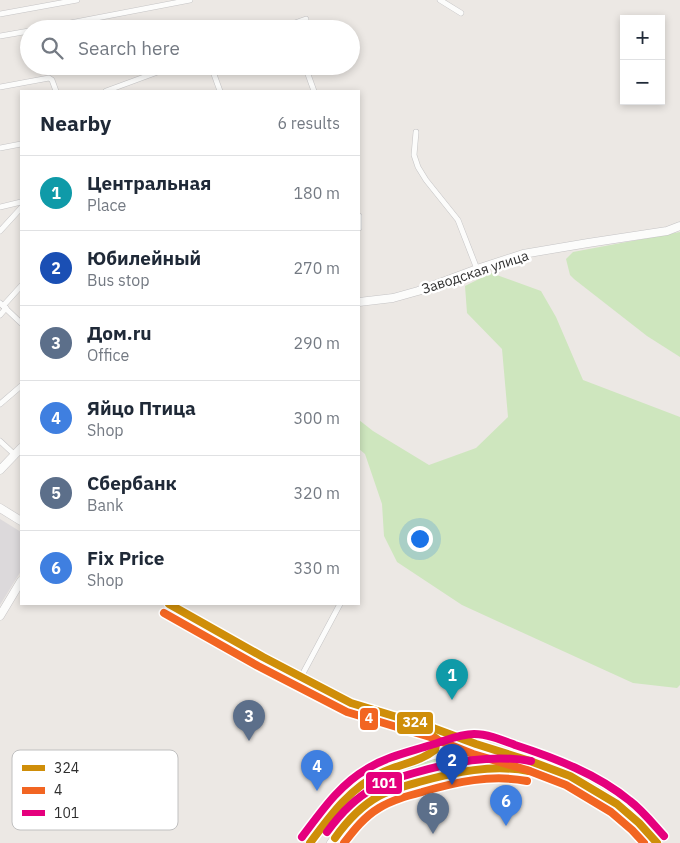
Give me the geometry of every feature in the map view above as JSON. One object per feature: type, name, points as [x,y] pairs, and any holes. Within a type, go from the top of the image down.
[{"type":"main road","name":"Заводская улица","points":[[360,302],[393,298],[418,291],[477,269],[531,252],[662,232],[680,226]]},
{"type":"main road","points":[[0,470],[20,449]]},
{"type":"main road","points":[[0,508],[20,520]]},
{"type":"main road","points":[[0,616],[20,583]]},
{"type":"main road","points":[[171,605],[350,703],[443,732],[570,776],[617,804],[639,823],[657,843]]},
{"type":"main road","points":[[310,843],[334,812],[358,786],[371,777],[435,750],[438,745],[433,735],[408,721]]},
{"type":"main road","points":[[331,843],[344,825],[373,799],[410,785],[484,767],[487,763],[488,754],[486,749],[479,745],[452,749],[412,761]]},
{"type":"main road","points":[[469,771],[489,768],[525,770],[566,783],[608,808],[645,843]]},
{"type":"street","points":[[0,14],[76,0]]},
{"type":"street","points":[[86,20],[190,0]]},
{"type":"street","points":[[440,0],[461,14]]},
{"type":"street","points":[[0,36],[20,33]]},
{"type":"street","points":[[108,90],[148,75]]},
{"type":"street","points":[[214,75],[220,90]]},
{"type":"street","points":[[308,75],[314,90]]},
{"type":"street","points":[[0,87],[49,78],[52,80],[56,90]]},
{"type":"street","points":[[123,84],[126,90]]},
{"type":"street","points":[[416,132],[414,155],[418,167],[458,220],[477,269]]},
{"type":"street","points":[[0,148],[20,144]]},
{"type":"street","points":[[0,207],[20,202]]},
{"type":"street","points":[[0,231],[20,209]]},
{"type":"street","points":[[0,315],[3,306],[20,287]]},
{"type":"street","points":[[3,306],[20,322]]},
{"type":"street","points":[[0,404],[20,387]]},
{"type":"street","points":[[0,441],[16,455]]},
{"type":"street","points":[[301,677],[339,605]]},
{"type":"shaded area","points":[[0,519],[20,531],[20,573],[0,605]]},
{"type":"green space","points":[[680,232],[680,357],[647,336],[574,279],[570,275],[566,259],[573,252]]},
{"type":"green space","points":[[491,273],[541,291],[556,317],[583,380],[680,417],[680,685],[677,688],[633,683],[462,605],[397,562],[384,536],[382,504],[365,454],[360,450],[360,421],[373,431],[429,465],[476,448],[508,417],[502,349],[467,313],[465,286]]},
{"type":"green space","points":[[443,734],[464,741],[440,749]]},
{"type":"green space","points":[[470,748],[478,750],[483,758],[476,764],[413,781],[408,776],[408,766]]},
{"type":"green space","points":[[499,753],[569,779],[567,781],[525,766],[497,764]]},
{"type":"transit line","name":"324","points":[[171,605],[263,657],[351,703],[433,728],[570,776],[617,804],[639,823],[657,843]]},
{"type":"transit line","name":"4","points":[[164,613],[258,666],[347,712],[430,737],[473,754],[527,770],[566,785],[611,812],[644,843]]},
{"type":"transit line","name":"324","points":[[310,843],[333,813],[360,786],[381,773],[423,757],[435,750],[437,739],[416,725]]},
{"type":"transit line","name":"101","points":[[302,837],[339,791],[357,775],[382,761],[398,755],[468,734],[500,739],[560,761],[590,775],[617,791],[635,805],[664,836]]},
{"type":"transit line","name":"101","points":[[327,832],[360,797],[393,779],[472,760],[501,758],[531,761]]},
{"type":"transit line","name":"324","points":[[335,838],[360,809],[379,796],[394,790],[433,778],[474,770],[501,768],[529,771]]},
{"type":"transit line","name":"4","points":[[344,843],[369,815],[384,805],[400,799],[448,785],[474,780],[500,778],[527,781]]},
{"type":"place","name":"Центральная","points":[[452,700]]},
{"type":"place","name":"Дом.ru","points":[[249,741]]},
{"type":"place","name":"Юбилейный","points":[[452,785]]},
{"type":"place","name":"Яйцо Птица","points":[[317,791]]},
{"type":"place","name":"Fix Price","points":[[506,826]]},
{"type":"place","name":"Сбербанк","points":[[433,834]]}]
